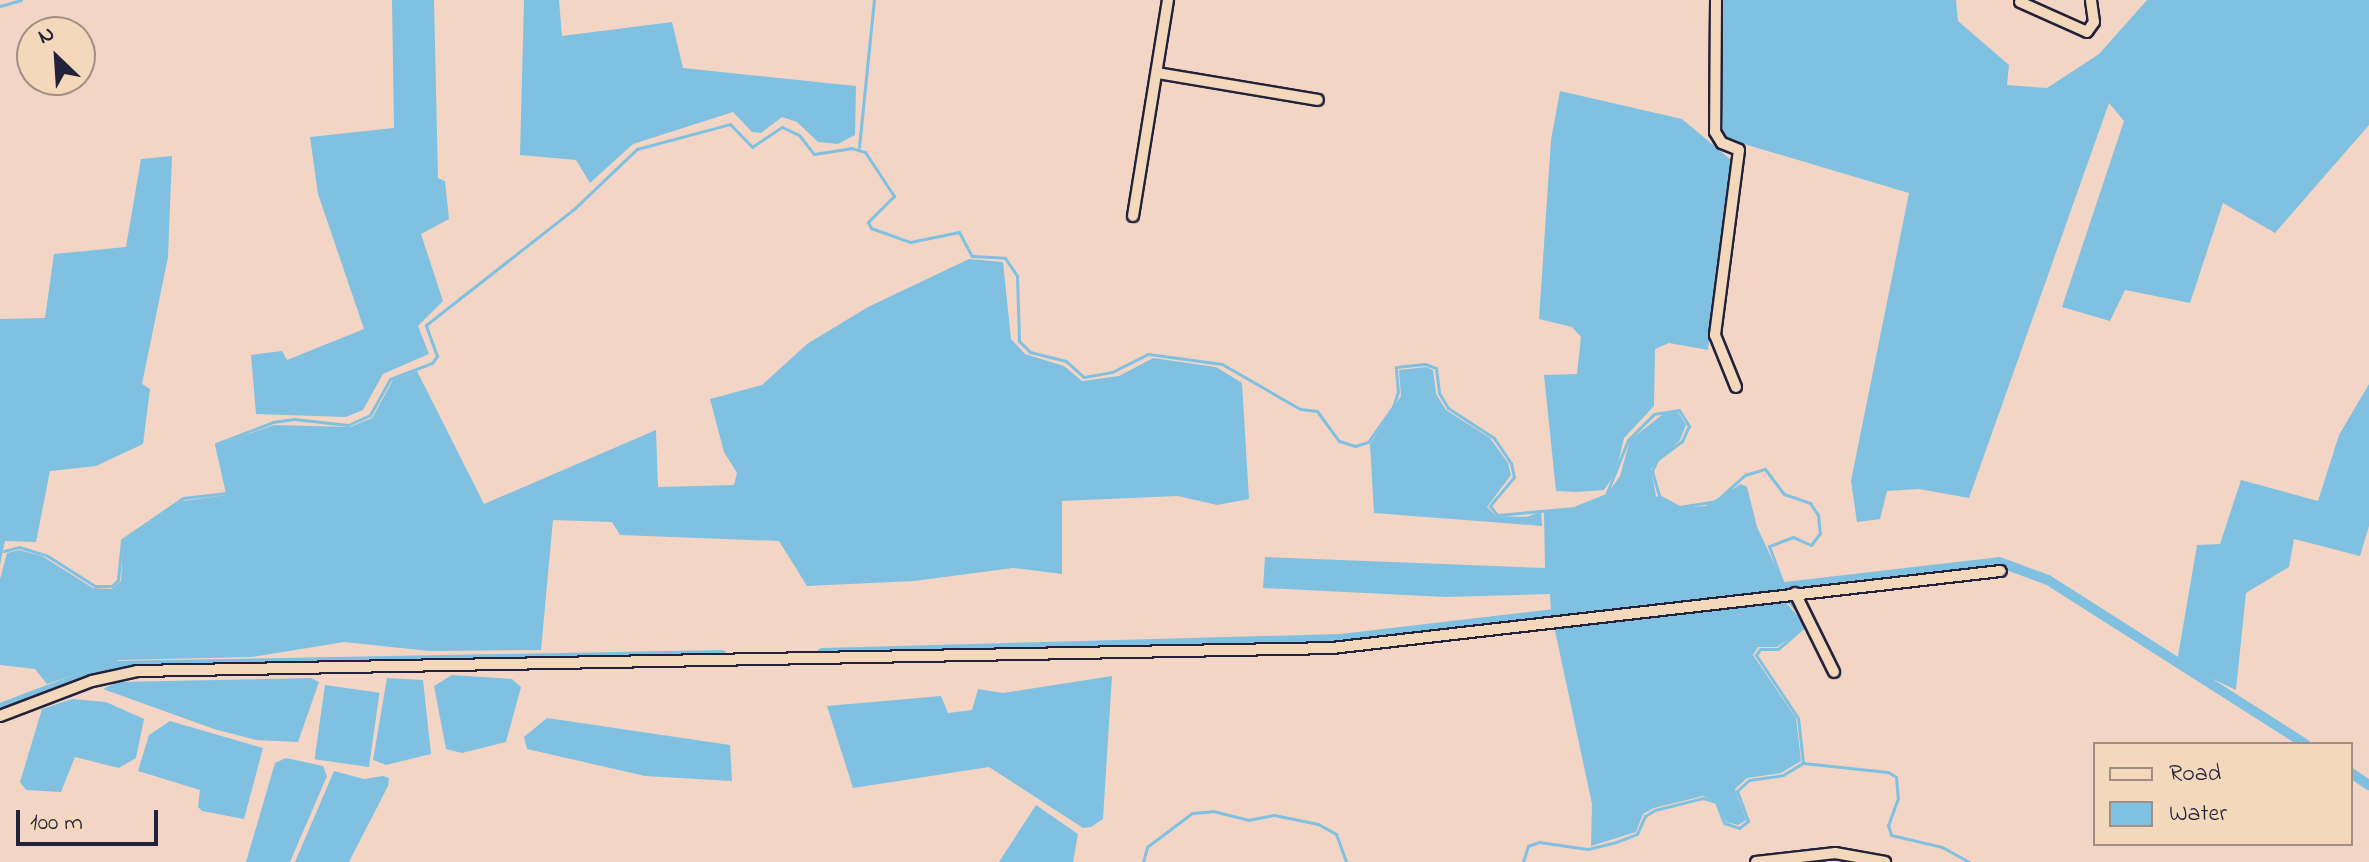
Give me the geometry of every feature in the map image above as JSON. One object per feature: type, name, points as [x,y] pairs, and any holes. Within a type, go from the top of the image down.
[{"type":"street","points":[[1133,216],[1168,0]]},
{"type":"street","points":[[1716,0],[1715,132],[1722,143],[1739,150],[1715,335],[1736,387]]},
{"type":"street","points":[[2020,2],[2087,32],[2094,22],[2091,0]]},
{"type":"street","points":[[1157,73],[1318,100]]},
{"type":"street","points":[[0,716],[113,674],[137,671],[1332,648],[1788,593],[2001,571]]},
{"type":"street","points":[[1788,593],[1834,672]]},
{"type":"street","points":[[1756,862],[1835,853],[1885,862]]},
{"type":"water","points":[[392,0],[434,0],[438,178],[445,181],[449,219],[421,234],[443,301],[418,326],[429,354],[383,374],[363,410],[346,417],[256,414],[251,355],[282,351],[287,360],[364,329],[318,194],[310,137],[394,128]]},
{"type":"water","points":[[524,0],[559,0],[562,36],[672,22],[683,68],[856,86],[855,135],[838,144],[818,142],[797,122],[782,117],[761,133],[752,132],[733,112],[633,144],[590,183],[576,160],[520,155]]},
{"type":"water","points":[[1719,0],[1956,0],[1958,21],[2009,65],[2007,85],[2047,88],[2099,54],[2147,0],[2369,0],[2369,125],[2275,233],[2223,203],[2190,303],[2125,290],[2110,321],[2062,307],[2124,121],[2109,103],[1969,498],[1919,489],[1887,491],[1880,519],[1857,522],[1851,481],[1909,193],[1724,138],[1717,131]]},
{"type":"water","points":[[1560,91],[1682,119],[1731,160],[1708,350],[1669,343],[1655,349],[1654,406],[1624,438],[1616,472],[1604,490],[1556,491],[1544,375],[1577,374],[1581,337],[1572,327],[1539,319],[1551,140]]},
{"type":"water","points":[[172,156],[168,257],[142,384],[150,389],[143,444],[96,466],[50,471],[36,542],[5,541],[0,565],[0,319],[45,318],[54,254],[126,247],[141,159]]},
{"type":"water","points":[[969,259],[1003,262],[1011,339],[1025,354],[1064,366],[1082,381],[1119,376],[1153,358],[1216,367],[1242,383],[1249,499],[1217,505],[1178,496],[1062,501],[1062,574],[1013,568],[914,581],[807,586],[779,541],[620,535],[612,522],[553,520],[541,650],[429,651],[344,642],[252,657],[119,660],[47,684],[35,669],[0,665],[0,579],[7,553],[19,550],[42,556],[93,588],[112,589],[121,581],[123,541],[182,501],[227,495],[217,445],[274,425],[350,427],[372,418],[393,380],[417,371],[484,504],[656,430],[658,487],[734,485],[737,473],[724,452],[710,399],[762,385],[807,344],[868,307]]},
{"type":"water","points":[[1426,367],[1433,370],[1436,394],[1446,410],[1490,438],[1508,463],[1511,475],[1487,507],[1496,516],[1526,517],[1541,512],[1542,526],[1374,513],[1370,444],[1401,396],[1399,370]]},
{"type":"water","points":[[2369,384],[2369,526],[2360,556],[2294,539],[2289,567],[2246,593],[2236,690],[2177,662],[2197,545],[2220,544],[2241,480],[2318,501],[2339,435]]},
{"type":"water","points":[[1667,411],[1678,412],[1686,425],[1680,440],[1651,469],[1656,496],[1678,508],[1705,506],[1741,484],[1747,487],[1757,527],[1784,585],[1551,613],[1550,594],[1446,597],[1263,588],[1265,557],[1545,568],[1544,512],[1577,509],[1606,496],[1620,476],[1630,440]]},
{"type":"water","points":[[1781,597],[1804,623],[1802,630],[1777,647],[1758,647],[1753,655],[1796,718],[1801,761],[1781,773],[1747,778],[1735,789],[1746,820],[1738,825],[1726,822],[1717,802],[1703,796],[1654,808],[1643,814],[1636,832],[1591,846],[1592,804],[1554,626]]},
{"type":"water","points":[[452,675],[512,679],[521,687],[506,742],[462,753],[446,749],[434,686]]},
{"type":"water","points":[[1112,676],[1103,819],[1083,828],[989,767],[853,788],[827,706],[941,696],[948,713],[972,710],[978,689],[1003,693]]},
{"type":"water","points":[[311,678],[319,682],[298,742],[256,740],[214,729],[103,689],[117,682]]},
{"type":"water","points":[[387,678],[423,680],[431,754],[386,765],[373,760]]},
{"type":"water","points":[[325,685],[379,693],[369,767],[315,759]]},
{"type":"water","points":[[72,699],[106,702],[144,719],[136,758],[119,768],[75,757],[61,792],[26,790],[20,782],[42,709]]},
{"type":"water","points":[[547,718],[730,745],[732,781],[645,776],[527,749],[524,737]]},
{"type":"water","points":[[170,721],[263,748],[244,819],[202,811],[198,807],[200,790],[138,771],[149,735]]},
{"type":"water","points":[[286,758],[323,766],[327,776],[290,862],[246,862],[275,763]]},
{"type":"water","points":[[334,771],[364,779],[383,776],[389,778],[388,786],[349,862],[295,862]]},
{"type":"water","points":[[1036,805],[1078,834],[1073,862],[999,862]]},
{"type":"waterway","points":[[0,6],[21,0]]},
{"type":"waterway","points":[[859,147],[874,0]]},
{"type":"waterway","points":[[4,551],[19,547],[46,555],[95,586],[112,586],[118,580],[122,540],[183,498],[227,493],[216,444],[273,422],[294,419],[348,425],[370,415],[390,379],[432,363],[437,356],[426,325],[575,208],[637,149],[730,124],[752,147],[782,127],[799,135],[814,154],[851,148],[865,152],[894,196],[868,222],[871,228],[910,242],[959,232],[972,256],[1005,258],[1017,276],[1019,341],[1030,352],[1066,361],[1084,377],[1112,372],[1148,354],[1222,364],[1300,409],[1317,411],[1339,441],[1355,446],[1368,442],[1393,407],[1398,392],[1396,367],[1425,364],[1436,368],[1439,393],[1448,408],[1494,438],[1511,463],[1514,477],[1490,506],[1497,515],[1574,508],[1606,495],[1628,440],[1654,414],[1679,410],[1689,426],[1682,441],[1657,460],[1652,471],[1659,496],[1679,507],[1716,501],[1745,475],[1765,469],[1784,494],[1810,503],[1818,515],[1820,533],[1811,545],[1793,537],[1769,546],[1786,592]]},
{"type":"waterway","points":[[822,653],[1341,639],[1999,562],[2048,580],[2302,742]]},
{"type":"waterway","points":[[1787,599],[1803,618]]},
{"type":"waterway","points":[[1803,763],[1798,718],[1756,655],[1760,649],[1778,649],[1807,624]]},
{"type":"waterway","points":[[0,708],[112,666],[722,655]]},
{"type":"waterway","points":[[1523,862],[1528,846],[1539,842],[1588,849],[1616,842],[1637,834],[1645,816],[1655,810],[1703,798],[1716,802],[1724,823],[1739,828],[1748,821],[1737,791],[1749,780],[1783,775],[1803,763],[1888,772],[1896,777],[1898,798],[1888,825],[1891,835],[1942,847],[1969,862]]},
{"type":"waterway","points":[[2353,774],[2369,785]]},
{"type":"waterway","points":[[1143,862],[1147,847],[1192,813],[1213,811],[1248,820],[1274,815],[1318,824],[1336,834],[1346,862]]}]
